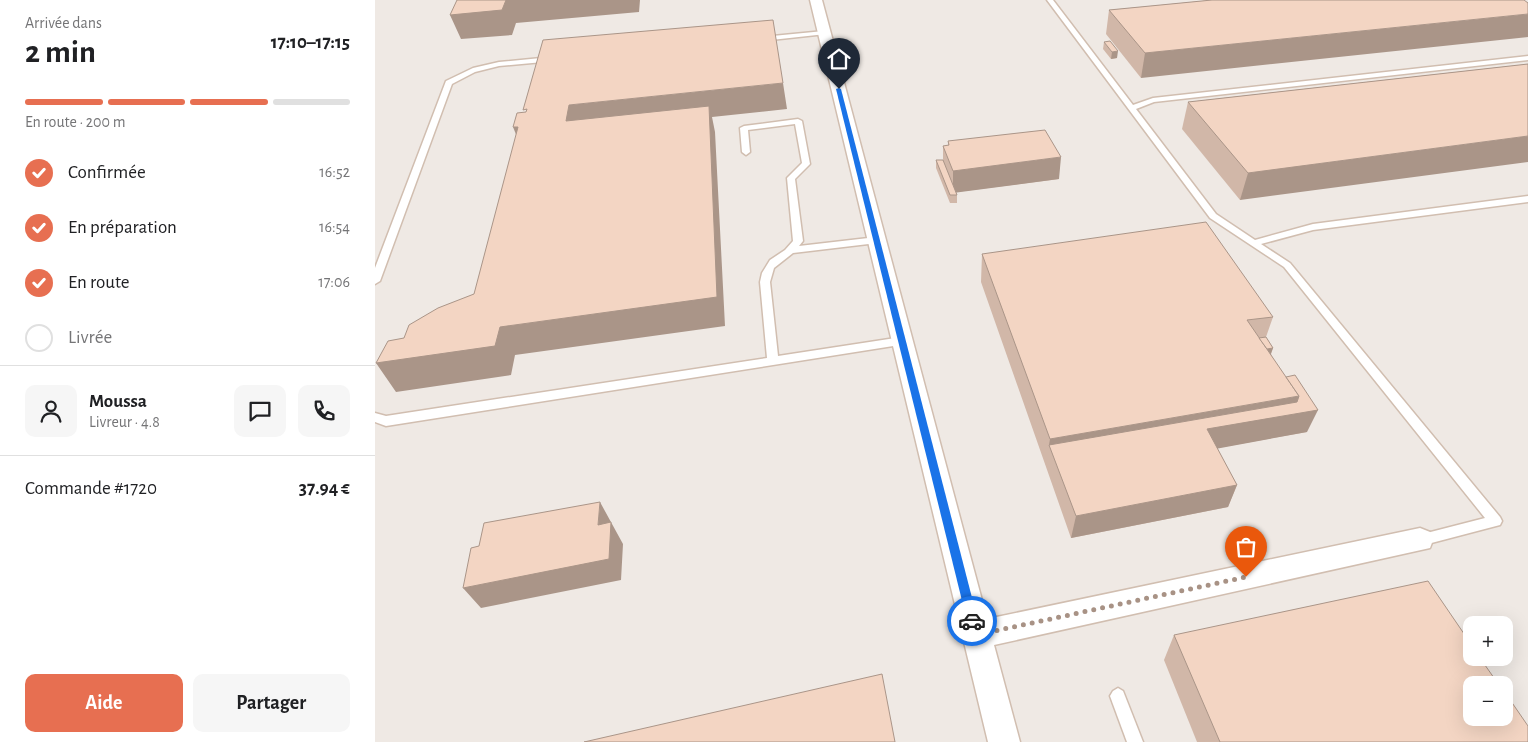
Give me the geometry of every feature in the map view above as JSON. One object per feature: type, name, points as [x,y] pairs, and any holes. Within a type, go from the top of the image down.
[{"type":"street","points":[[816,0],[1004,742]]},
{"type":"street","points":[[976,635],[1420,540]]},
{"type":"lane","points":[[1050,0],[1213,216],[1287,265],[1495,522],[1420,540]]},
{"type":"lane","points":[[749,40],[825,33]]},
{"type":"lane","points":[[375,282],[449,83],[473,70],[499,64],[557,58]]},
{"type":"lane","points":[[1131,108],[1153,100],[1528,58]]},
{"type":"lane","points":[[746,152],[744,128],[798,121],[806,164],[791,178],[799,241],[793,250],[772,263],[766,270],[765,282],[773,361]]},
{"type":"lane","points":[[1253,243],[1313,227],[1528,199]]},
{"type":"lane","points":[[793,250],[877,240]]},
{"type":"lane","points":[[375,417],[386,421],[902,341]]},
{"type":"lane","points":[[1118,696],[1135,742]]},
{"type":"shaded area","points":[[375,0],[1528,0],[1528,742],[375,742]]},
{"type":"building","points":[[457,0],[506,0],[502,10],[450,15]]},
{"type":"building","points":[[1212,0],[1524,0],[1528,3],[1528,14],[1145,53],[1109,10]]},
{"type":"building","points":[[773,20],[783,83],[569,105],[566,121],[709,106],[717,297],[500,327],[495,346],[376,363],[388,341],[404,338],[409,325],[438,308],[474,294],[518,127],[513,127],[517,113],[526,112],[527,109],[523,110],[543,40]]},
{"type":"building","points":[[1110,41],[1118,51],[1112,52],[1104,42]]},
{"type":"building","points":[[1528,64],[1528,136],[1248,173],[1188,102]]},
{"type":"building","points":[[1045,130],[1061,157],[953,171],[943,146],[949,145],[948,141]]},
{"type":"building","points":[[936,160],[943,160],[957,195],[950,195]]},
{"type":"building","points":[[1206,222],[1273,317],[1247,320],[1299,396],[1050,439],[982,254]]},
{"type":"building","points":[[1266,337],[1273,348],[1267,349],[1259,338]]},
{"type":"building","points":[[1295,375],[1318,410],[1207,429],[1237,485],[1076,516],[1049,445],[1297,402],[1299,396],[1286,377]]},
{"type":"building","points":[[600,502],[598,525],[611,522],[609,559],[463,588],[471,548],[479,546],[484,523]]},
{"type":"building","points":[[1428,581],[1463,632],[1463,666],[1486,666],[1493,676],[1463,676],[1463,726],[1513,726],[1513,704],[1528,726],[1528,742],[1220,742],[1174,635]]},
{"type":"building","points":[[882,674],[895,742],[584,742]]},
{"type":"way so far","points":[[972,621],[976,635],[1246,577]]},
{"type":"route","points":[[839,89],[972,621]]}]
